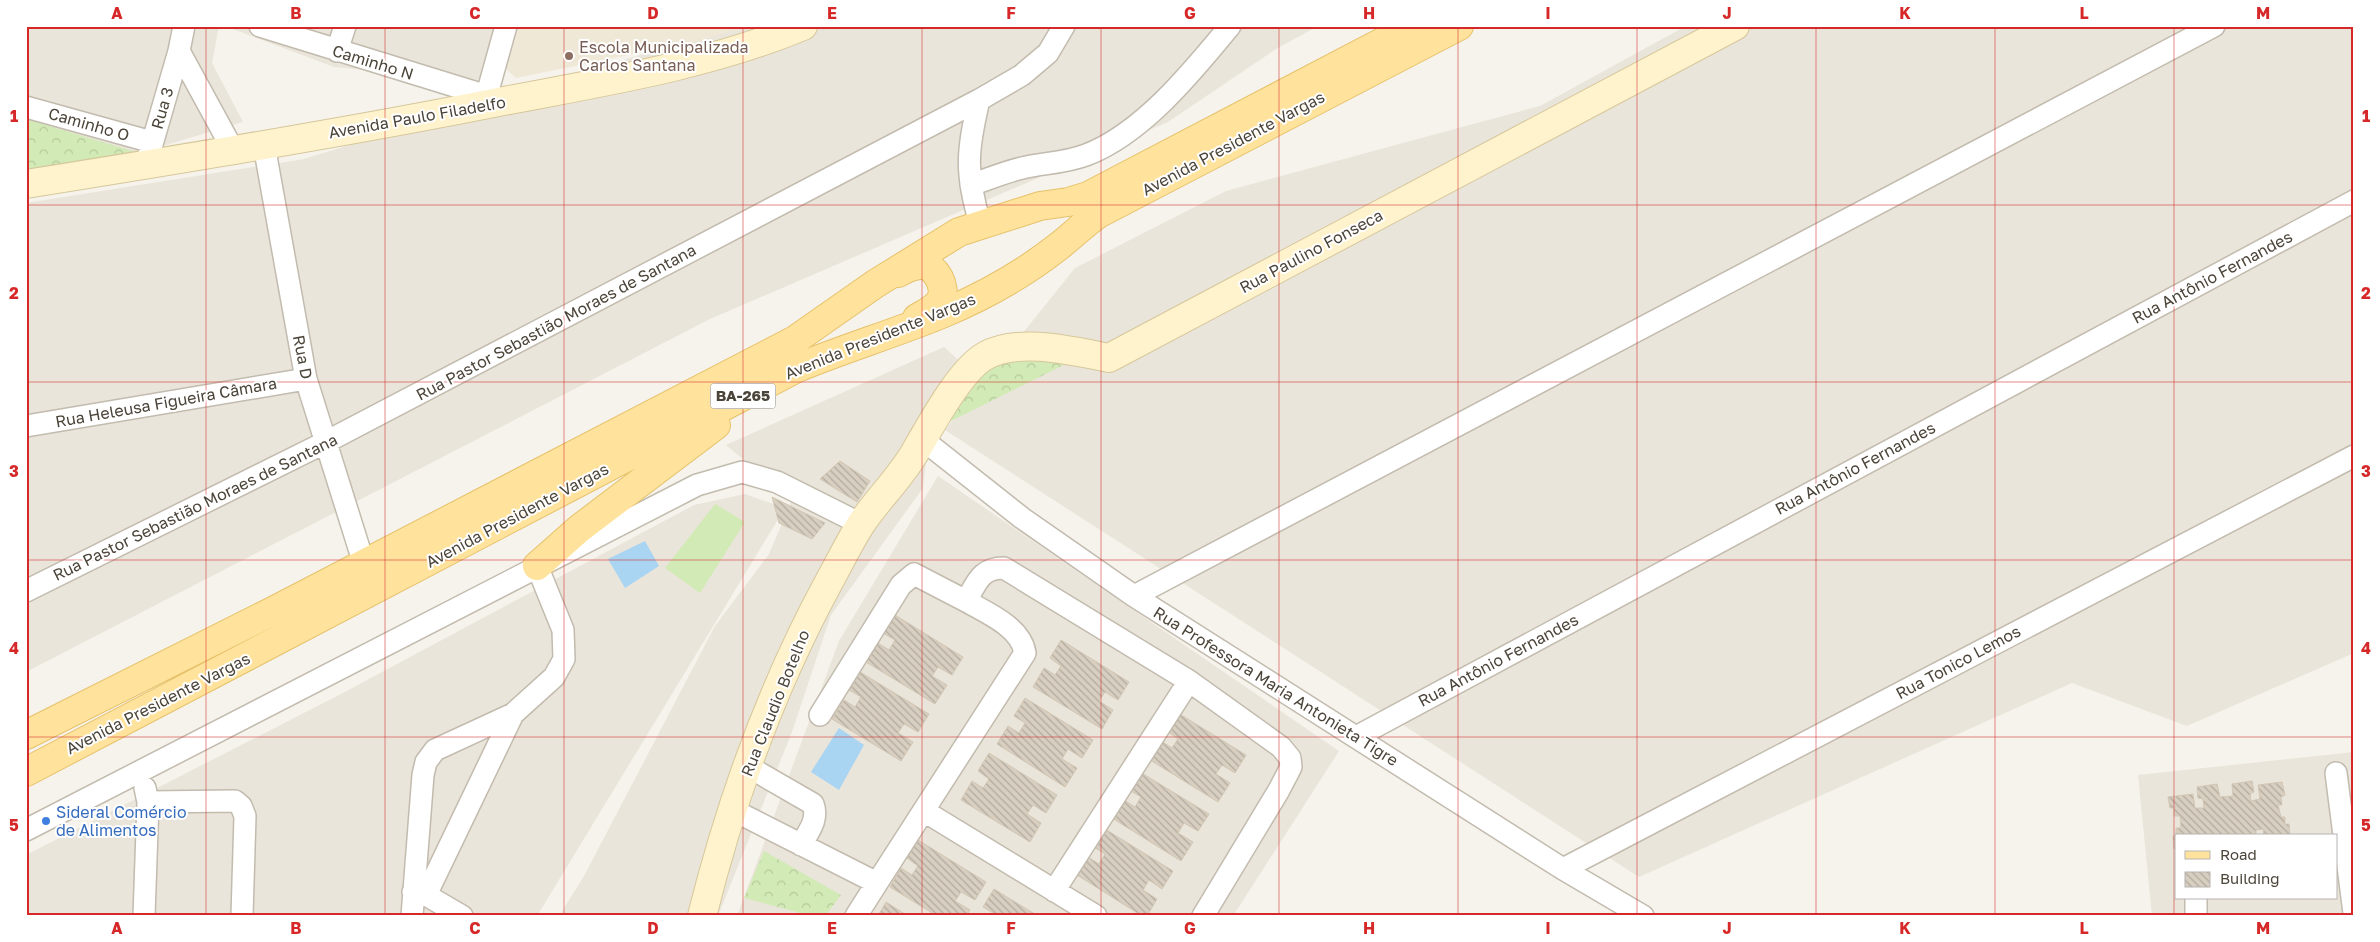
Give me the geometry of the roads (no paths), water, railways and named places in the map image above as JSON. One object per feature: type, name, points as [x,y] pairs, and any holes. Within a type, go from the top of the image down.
[{"type":"main road","name":"Avenida Presidente Vargas","points":[[26,735],[364,564],[795,340],[932,246],[959,232],[980,223],[1040,206],[1068,202],[1088,196],[1413,26]]},
{"type":"main road","name":"Avenida Presidente Vargas","points":[[26,772],[767,384],[839,350],[944,313],[980,295],[1020,273],[1060,245],[1098,214],[1459,26]]},
{"type":"main road","points":[[875,284],[912,266],[924,265],[931,268],[941,283],[943,290],[941,299],[932,309],[894,332]]},
{"type":"main road","points":[[537,566],[580,528],[767,384]]},
{"type":"street","name":"Rua 3","points":[[149,153],[179,51],[184,26]]},
{"type":"street","name":"Caminho N","points":[[260,26],[485,101]]},
{"type":"street","points":[[337,51],[345,26]]},
{"type":"street","points":[[485,101],[506,26]]},
{"type":"street","name":"Avenida Paulo Filadelfo","points":[[26,184],[149,153],[233,150],[485,101],[648,73],[720,55],[803,26]]},
{"type":"street","name":"Rua Pastor Sebastião Moraes de Santana","points":[[26,591],[326,442],[980,100],[1022,75],[1048,54],[1064,26]]},
{"type":"street","points":[[971,185],[1022,168],[1069,161],[1087,155],[1108,144],[1132,127],[1163,100],[1230,26]]},
{"type":"street","name":"Rua Paulino Fonseca","points":[[917,447],[970,368],[985,356],[1005,347],[1025,347],[1059,349],[1109,358],[1735,26]]},
{"type":"street","points":[[1134,596],[2214,26]]},
{"type":"street","name":"Rua 3","points":[[179,51],[233,150]]},
{"type":"street","points":[[980,100],[970,139],[968,166],[980,223]]},
{"type":"street","name":"Caminho O","points":[[26,107],[149,153]]},
{"type":"street","name":"Rua D","points":[[264,145],[306,379],[364,564]]},
{"type":"street","name":"Rua Antônio Fernandes","points":[[1356,737],[2354,201]]},
{"type":"street","name":"Rua Heleusa Figueira Câmara","points":[[26,426],[306,379]]},
{"type":"street","name":"Rua Claudio Botelho","points":[[702,916],[718,852],[748,767],[795,646],[860,524],[917,447]]},
{"type":"street","name":"Rua Professora Maria Antonieta Tigre","points":[[917,447],[1134,596],[1562,869],[1643,916]]},
{"type":"street","name":"Rua Tonico Lemos","points":[[1562,869],[2354,456]]},
{"type":"street","points":[[26,830],[697,484],[742,472],[777,482],[860,524]]},
{"type":"street","points":[[420,893],[423,775],[426,762],[435,750],[513,714],[554,677],[564,659],[563,630],[537,566]]},
{"type":"street","points":[[966,601],[983,573],[993,568],[1004,568],[1189,681],[1281,747],[1290,758],[1291,767],[1279,790],[1203,916]]},
{"type":"street","points":[[820,716],[901,585],[909,576],[914,574],[966,601],[1004,624],[1023,642],[1025,653],[856,916]]},
{"type":"street","points":[[1054,891],[1189,681]]},
{"type":"street","points":[[412,916],[420,893],[513,714]]},
{"type":"street","points":[[748,767],[813,804],[816,812],[814,821],[800,845]]},
{"type":"street","points":[[140,770],[148,802],[144,916]]},
{"type":"street","points":[[2336,773],[2342,866],[2354,911]]},
{"type":"street","points":[[148,802],[235,801],[241,806],[245,816],[242,916]]},
{"type":"street","points":[[733,810],[877,883]]},
{"type":"street","points":[[924,811],[1096,916]]},
{"type":"street","points":[[420,893],[462,916]]},
{"type":"street","points":[[2196,900],[2196,916]]},
{"type":"water","points":[[645,541],[659,566],[625,588],[608,559]]},
{"type":"water","points":[[839,728],[864,745],[839,790],[811,772]]},
{"type":"place","name":"Escola Municipalizada Carlos Santana","points":[[569,56]]},
{"type":"place","name":"Sideral Comércio de Alimentos","points":[[46,821]]}]
